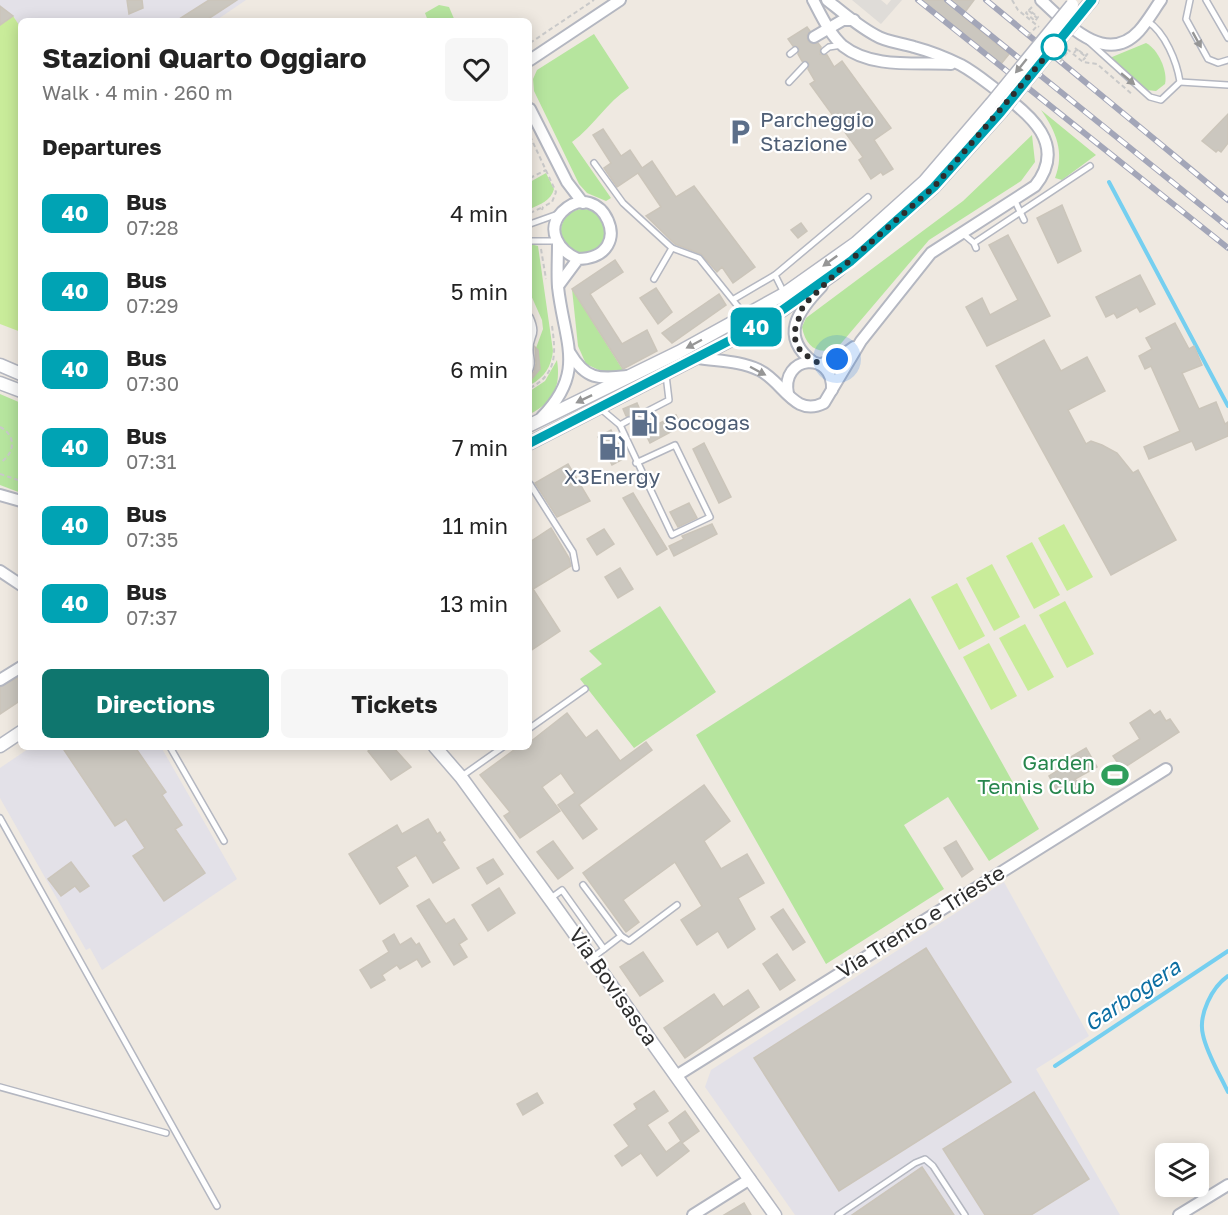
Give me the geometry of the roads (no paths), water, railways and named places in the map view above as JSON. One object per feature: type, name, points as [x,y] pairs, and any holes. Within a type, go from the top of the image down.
[{"type":"street","points":[[532,59],[620,0]]},
{"type":"street","points":[[813,0],[842,45],[861,57],[888,62],[960,65]]},
{"type":"street","points":[[699,358],[747,365],[761,370],[798,405],[807,408],[824,403],[861,341],[924,260],[941,245],[1035,186],[1042,177],[1047,163],[1048,148],[1031,117],[960,65],[914,47],[875,36],[827,0]]},
{"type":"street","points":[[1041,0],[1086,39],[1103,45],[1115,44],[1138,32],[1161,0]]},
{"type":"street","points":[[832,390],[830,374],[801,352],[796,343],[796,324],[803,306],[836,273],[934,187],[1076,6],[1092,0]]},
{"type":"street","points":[[814,37],[828,26],[843,20],[854,20]]},
{"type":"street","points":[[888,40],[888,62]]},
{"type":"street","points":[[533,423],[746,316],[784,294],[856,243],[925,181],[996,108]]},
{"type":"street","points":[[532,113],[567,182],[583,203]]},
{"type":"street","points":[[533,423],[558,400],[564,388],[570,353],[558,286],[555,224],[564,210],[567,182]]},
{"type":"street","points":[[557,243],[566,254],[578,259],[590,259],[600,254],[608,245],[611,233],[610,222],[604,212],[594,205],[583,203],[564,210]]},
{"type":"street","points":[[558,286],[578,259]]},
{"type":"street","points":[[532,442],[601,409],[764,323],[836,273]]},
{"type":"street","points":[[788,394],[788,378],[797,366],[842,356],[861,341]]},
{"type":"street","points":[[570,353],[579,368],[590,375],[603,378],[630,375]]},
{"type":"street","points":[[0,365],[18,373]]},
{"type":"street","points":[[0,383],[18,390]]},
{"type":"street","points":[[0,495],[18,500]]},
{"type":"street","points":[[0,571],[18,583]]},
{"type":"street","points":[[0,680],[18,668]]},
{"type":"street","points":[[0,746],[18,734]]},
{"type":"street","name":"Via Bovisasca","points":[[438,750],[461,777],[550,898],[775,1215]]},
{"type":"street","name":"Via Bovisasca","points":[[442,750],[448,761]]},
{"type":"street","name":"Via Trento e Trieste","points":[[676,1076],[1166,769]]},
{"type":"street","points":[[693,1215],[750,1179]]},
{"type":"street","points":[[1179,1215],[1228,1185]]},
{"type":"lane","points":[[1190,0],[1185,19],[1208,59],[1218,63],[1228,60]]},
{"type":"lane","points":[[1206,0],[1228,38]]},
{"type":"lane","points":[[1147,20],[1155,25],[1178,67],[1180,82]]},
{"type":"lane","points":[[1086,39],[1150,98],[1161,100],[1180,82],[1228,85]]},
{"type":"lane","points":[[824,51],[829,47],[842,45]]},
{"type":"lane","points":[[789,82],[805,65]]},
{"type":"lane","points":[[594,163],[624,202],[672,248],[699,258],[723,291],[734,299],[746,316]]},
{"type":"lane","points":[[961,232],[975,245],[1090,166]]},
{"type":"lane","points":[[734,299],[776,275],[868,197]]},
{"type":"lane","points":[[1014,200],[1024,220]]},
{"type":"lane","points":[[532,223],[564,210]]},
{"type":"lane","points":[[532,241],[557,243]]},
{"type":"lane","points":[[654,279],[672,248]]},
{"type":"lane","points":[[776,275],[784,294]]},
{"type":"lane","points":[[532,324],[535,335],[532,349]]},
{"type":"lane","points":[[642,414],[669,400],[666,375]]},
{"type":"lane","points":[[601,409],[620,425],[636,463],[672,535],[710,517],[675,445],[636,463]]},
{"type":"lane","points":[[620,425],[629,420]]},
{"type":"lane","points":[[532,487],[573,552],[576,568]]},
{"type":"lane","points":[[532,727],[585,689]]},
{"type":"lane","points":[[172,750],[224,841]]},
{"type":"lane","points":[[461,777],[499,750]]},
{"type":"lane","points":[[0,818],[217,1206]]},
{"type":"lane","points":[[584,885],[621,936],[629,941],[676,905]]},
{"type":"lane","points":[[550,898],[562,890],[604,949]]},
{"type":"lane","points":[[592,958],[621,936]]},
{"type":"lane","points":[[0,1087],[166,1133]]},
{"type":"lane","points":[[838,1215],[915,1163],[925,1159],[933,1166],[965,1215]]},
{"type":"waterway","points":[[1109,182],[1228,406]]},
{"type":"waterway","name":"Garbogera","points":[[1055,1066],[1228,951]]},
{"type":"waterway","points":[[1228,976],[1212,994],[1204,1010],[1202,1027],[1207,1050],[1228,1092]]},
{"type":"railway","points":[[918,0],[1228,248]]},
{"type":"railway","points":[[947,0],[1228,227]]},
{"type":"railway","points":[[986,0],[1228,200]]},
{"type":"place","name":"Parcheggio Stazione","points":[[740,132]]},
{"type":"place","name":"Socogas","points":[[644,423]]},
{"type":"place","name":"X3Energy","points":[[612,447]]},
{"type":"place","name":"Garden Tennis Club","points":[[1115,775]]}]
